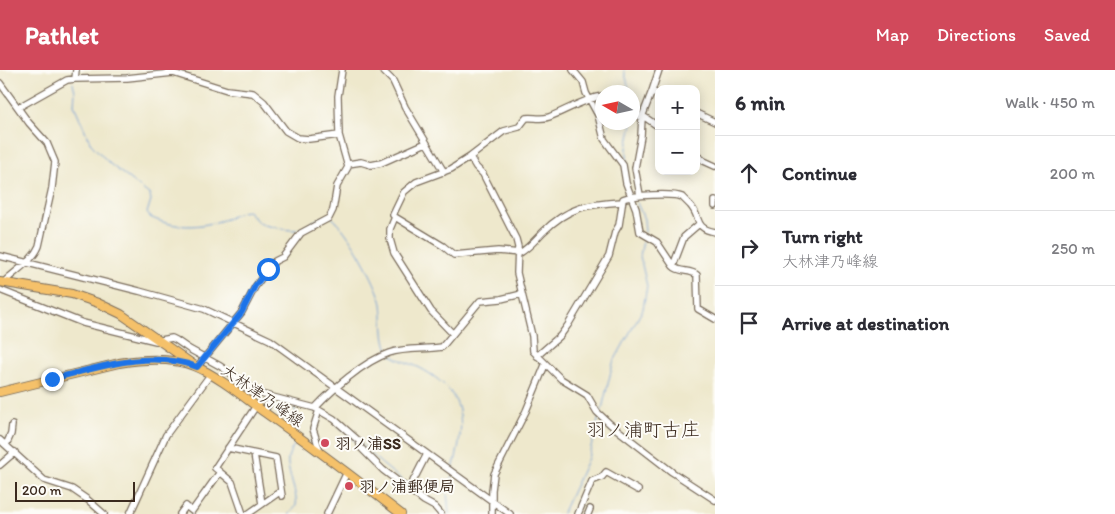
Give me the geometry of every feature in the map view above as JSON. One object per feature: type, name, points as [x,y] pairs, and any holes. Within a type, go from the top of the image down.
[{"type":"main road","points":[[2,282],[72,294],[98,303],[121,314],[196,367]]},
{"type":"main road","name":"大林津乃峰線","points":[[0,392],[139,360],[169,361],[196,367],[320,451],[402,514]]},
{"type":"street","points":[[74,79],[76,70]]},
{"type":"street","points":[[196,367],[242,312],[255,286],[271,265],[283,257],[301,233],[329,216],[333,210],[337,186],[348,164],[339,135],[338,96],[342,70]]},
{"type":"street","points":[[382,70],[389,72],[405,107],[444,172]]},
{"type":"street","points":[[573,70],[583,82],[589,100],[598,115],[604,138],[623,164],[626,182],[636,209],[640,232],[657,242],[677,270],[694,272],[696,275],[698,309],[715,319]]},
{"type":"street","points":[[640,110],[652,91],[659,70]]},
{"type":"street","points":[[19,107],[74,79],[126,78],[173,71],[227,90],[254,93],[264,102],[286,131],[298,138],[309,139],[339,135]]},
{"type":"street","points":[[0,83],[29,123],[47,143],[54,162],[52,188],[37,251],[25,264],[2,282]]},
{"type":"street","points":[[452,333],[431,311],[394,253],[390,239],[390,229],[395,217],[393,215],[404,192],[424,177],[444,172],[470,157],[504,131],[519,127],[526,118],[537,120],[549,117],[595,98]]},
{"type":"street","points":[[700,115],[715,122]]},
{"type":"street","points":[[640,116],[655,124]]},
{"type":"street","points":[[640,130],[641,136],[635,168],[640,195]]},
{"type":"street","points":[[348,164],[355,162],[371,165],[381,163],[426,143]]},
{"type":"street","points":[[470,157],[483,174],[516,239],[518,252],[517,273],[532,336],[533,351],[561,379],[587,395],[600,416],[672,472],[715,500]]},
{"type":"street","points":[[700,158],[715,166]]},
{"type":"street","points":[[537,356],[560,336],[568,325],[609,256],[615,232],[619,225],[622,198],[640,195],[682,198],[693,210],[699,224],[705,230],[715,232]]},
{"type":"street","points":[[715,201],[715,206]]},
{"type":"street","points":[[395,217],[443,246],[454,255],[498,251],[520,253],[572,210],[601,203],[622,202]]},
{"type":"street","points":[[673,266],[684,237],[699,224]]},
{"type":"street","points":[[0,256],[195,307],[234,322],[270,340],[510,514]]},
{"type":"street","points":[[0,290],[83,323],[130,336],[161,341],[172,338],[203,358],[220,366],[255,390],[272,398],[317,409],[334,419],[383,470],[410,487],[441,514]]},
{"type":"street","points":[[320,451],[313,429],[317,409],[336,388],[367,364],[390,353],[415,348],[432,349],[442,347],[480,301],[522,294]]},
{"type":"street","points":[[492,514],[493,481],[499,462],[526,411],[545,365]]},
{"type":"street","points":[[130,514],[166,435],[210,375]]},
{"type":"street","points":[[264,412],[272,398]]},
{"type":"street","points":[[243,514],[232,482],[215,468],[256,406]]},
{"type":"street","points":[[6,444],[11,434],[12,425]]},
{"type":"street","points":[[0,440],[44,480],[72,489],[104,514]]},
{"type":"street","points":[[228,448],[276,458],[281,494],[248,514]]},
{"type":"street","points":[[0,465],[15,452]]},
{"type":"street","points":[[254,454],[262,504]]},
{"type":"street","points":[[410,487],[428,454]]},
{"type":"street","points":[[180,514],[186,506],[192,510],[220,472]]},
{"type":"street","points":[[327,514],[347,472]]},
{"type":"street","points":[[578,514],[592,482],[602,477],[606,472],[638,490]]},
{"type":"waterway","points":[[624,70],[628,85]]},
{"type":"waterway","points":[[73,83],[75,91],[74,105],[91,144],[110,164],[150,195],[151,200],[147,213],[150,217],[169,224],[188,226],[216,222],[248,211],[259,223],[292,230],[301,229],[317,219],[327,216]]},
{"type":"waterway","points":[[627,171],[627,148],[631,130]]},
{"type":"waterway","points":[[637,203],[644,219],[645,232]]},
{"type":"waterway","points":[[331,217],[338,223],[353,244],[375,284],[382,304],[384,333],[388,350]]},
{"type":"waterway","points":[[601,413],[613,363],[643,309],[647,286],[640,256],[644,236]]},
{"type":"waterway","points":[[121,335],[148,342]]},
{"type":"waterway","points":[[391,355],[420,368],[435,378],[447,388],[455,399],[461,423],[453,469]]},
{"type":"waterway","points":[[272,400],[286,403]]},
{"type":"waterway","points":[[295,406],[295,422],[299,424],[297,431]]},
{"type":"waterway","points":[[309,409],[317,412]]},
{"type":"waterway","points":[[562,514],[588,458],[599,417]]},
{"type":"waterway","points":[[337,425],[356,442]]},
{"type":"waterway","points":[[289,514],[296,505],[296,496],[288,463],[296,439]]},
{"type":"waterway","points":[[362,445],[408,485]]},
{"type":"waterway","points":[[449,514],[447,492],[452,476]]},
{"type":"waterway","points":[[411,487],[439,506],[444,514]]},
{"type":"place","name":"羽ノ浦SS","points":[[325,443]]},
{"type":"place","name":"羽ノ浦郵便局","points":[[349,486]]},
{"type":"district","name":"羽ノ浦町古庄","points":[[643,429]]},
{"type":"route","points":[[52,379],[139,360],[154,359],[197,367],[242,312],[255,286],[268,269]]}]
